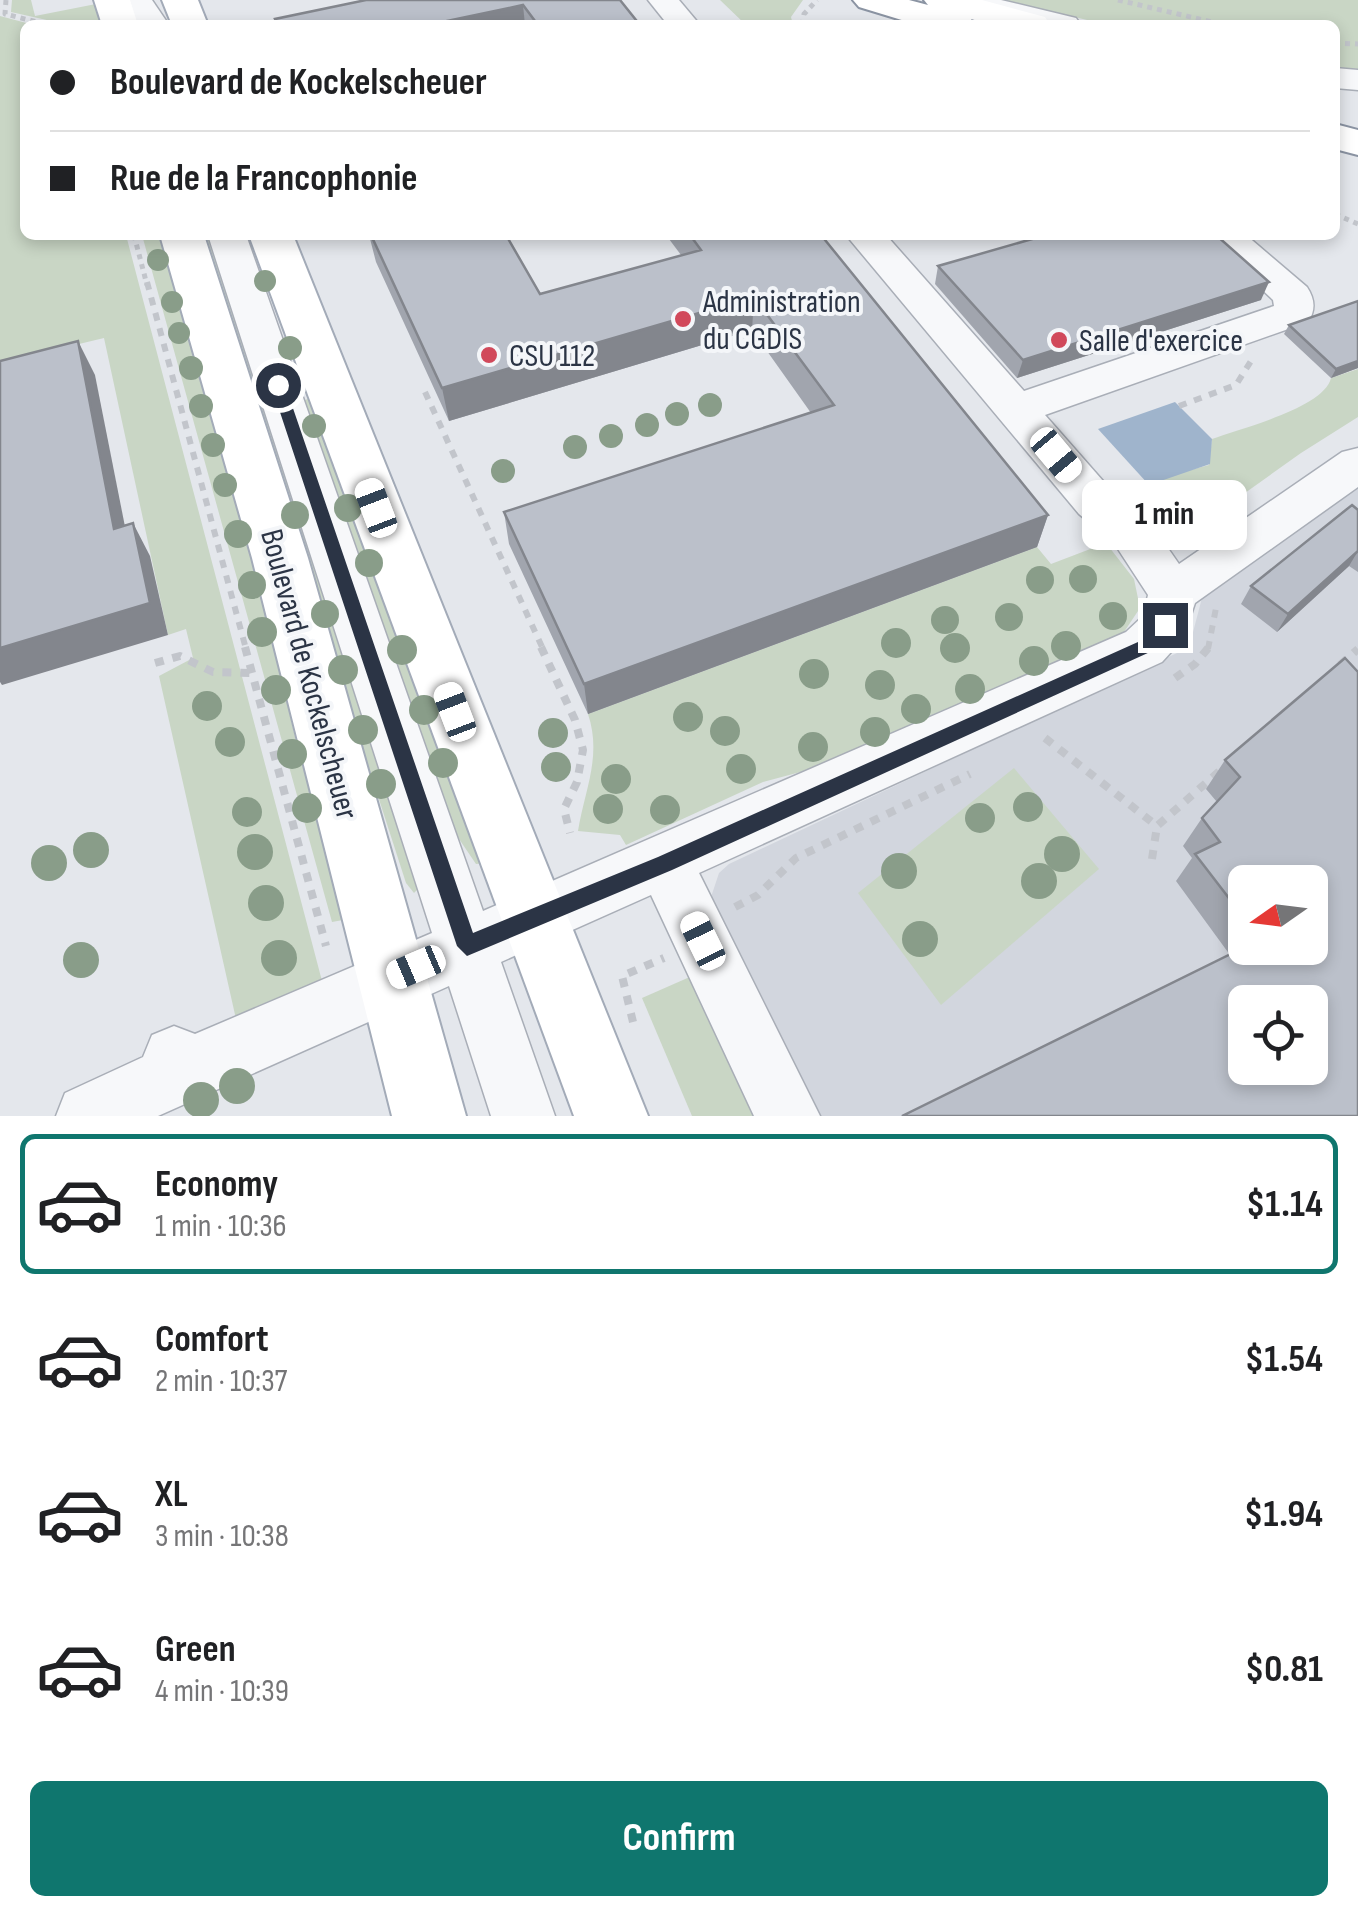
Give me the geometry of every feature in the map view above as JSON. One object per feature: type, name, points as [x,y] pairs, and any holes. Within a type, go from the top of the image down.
[{"type":"main road","points":[[112,0],[144,15]]},
{"type":"main road","points":[[871,0],[940,20]]},
{"type":"main road","points":[[942,0],[1014,20]]},
{"type":"main road","name":"Boulevard de Kockelscheuer","points":[[184,240],[280,558],[366,989],[429,1116]]},
{"type":"main road","name":"Boulevard de Kockelscheuer","points":[[252,243],[301,379],[534,918],[611,1116]]},
{"type":"street","points":[[664,0],[680,20]]},
{"type":"street","points":[[962,0],[1044,20]]},
{"type":"street","points":[[885,240],[1095,502],[1094,516],[1125,552],[1163,580]]},
{"type":"street","points":[[1017,409],[1294,312],[1293,296],[1229,240]]},
{"type":"street","name":"Boulevard de Kockelscheuer","points":[[301,379],[467,946],[523,1116]]},
{"type":"street","points":[[1163,580],[1358,464]]},
{"type":"street","points":[[88,1116],[175,1066],[665,863],[1144,647],[1165,625],[1163,580]]},
{"type":"street","points":[[665,863],[785,1112]]},
{"type":"path","points":[[6,0],[5,14],[29,20]]},
{"type":"path","points":[[803,20],[818,0]]},
{"type":"path","points":[[1118,0],[1204,20]]},
{"type":"path","points":[[135,240],[252,672],[366,989]]},
{"type":"path","points":[[1179,406],[1230,387]]},
{"type":"path","points":[[424,392],[575,720],[583,750],[576,782],[564,809],[570,834]]},
{"type":"path","points":[[1329,675],[1358,650]]},
{"type":"path","points":[[155,663],[180,656],[190,667],[238,675],[252,672]]},
{"type":"path","points":[[1044,738],[1157,826]]},
{"type":"path","points":[[1152,859],[1157,826],[1229,763]]},
{"type":"path","points":[[622,976],[634,1026]]},
{"type":"shaded area","points":[[1358,481],[1358,1116],[812,1116],[719,922],[711,897],[719,873],[729,864],[1177,653],[1192,636],[1203,594]]},
{"type":"green space","points":[[12,0],[31,0],[35,16],[96,4],[101,20],[47,20],[11,12]]},
{"type":"green space","points":[[720,0],[803,0],[792,20],[741,20]]},
{"type":"green space","points":[[1004,0],[1358,0],[1358,69],[1340,67],[1340,20],[1087,20]]},
{"type":"green space","points":[[0,16],[20,21],[20,240],[127,240],[322,981],[238,1028],[159,676],[193,658],[186,629],[168,635],[104,338],[0,363]]},
{"type":"green space","points":[[143,240],[167,240],[216,401],[295,737],[343,920],[332,922]]},
{"type":"green space","points":[[199,240],[209,240],[422,885],[414,893],[406,883]]},
{"type":"green space","points":[[1358,369],[1358,417],[1179,540],[1163,541],[1116,490],[1209,465],[1212,439],[1298,408],[1325,389],[1331,378]]},
{"type":"green space","points":[[314,397],[487,863],[476,864],[455,833],[302,401]]},
{"type":"green space","points":[[1106,543],[1134,579],[1140,608],[1124,632],[1096,650],[849,759],[763,782],[626,845],[620,835],[578,831],[593,758],[588,714],[1037,547],[1051,564]]},
{"type":"green space","points":[[1014,768],[1099,869],[941,1005],[858,893]]},
{"type":"green space","points":[[692,976],[754,1116],[692,1116],[642,998]]},
{"type":"water","points":[[1175,402],[1212,439],[1210,464],[1149,485],[1098,429]]},
{"type":"building","points":[[366,0],[620,0],[636,20],[534,20],[523,5],[452,20],[275,19]]},
{"type":"building","points":[[373,240],[509,240],[540,294],[701,250],[694,240],[825,240],[1048,515],[584,684],[504,512],[834,405],[754,297],[442,388]]},
{"type":"building","name":"Salle d'exercice","points":[[1029,240],[1222,240],[1269,282],[1023,360],[938,266]]},
{"type":"building","points":[[1358,301],[1358,361],[1336,369],[1289,325]]},
{"type":"building","points":[[78,341],[114,529],[133,523],[150,603],[0,648],[0,361]]},
{"type":"building","points":[[1352,505],[1358,510],[1358,551],[1288,614],[1251,586]]},
{"type":"building","points":[[1345,658],[1358,672],[1358,1116],[902,1116],[1228,955],[1228,965],[1328,965],[1328,865],[1228,865],[1228,897],[1195,854],[1220,842],[1202,818],[1240,777],[1225,760]]},
{"type":"place","name":"Administration du CGDIS","points":[[683,319]]},
{"type":"place","name":"Salle d'exercice","points":[[1059,340]]},
{"type":"place","name":"CSU 112","points":[[489,355]]},
{"type":"route","points":[[278,385],[467,946],[665,863],[1144,647],[1165,625]]}]
